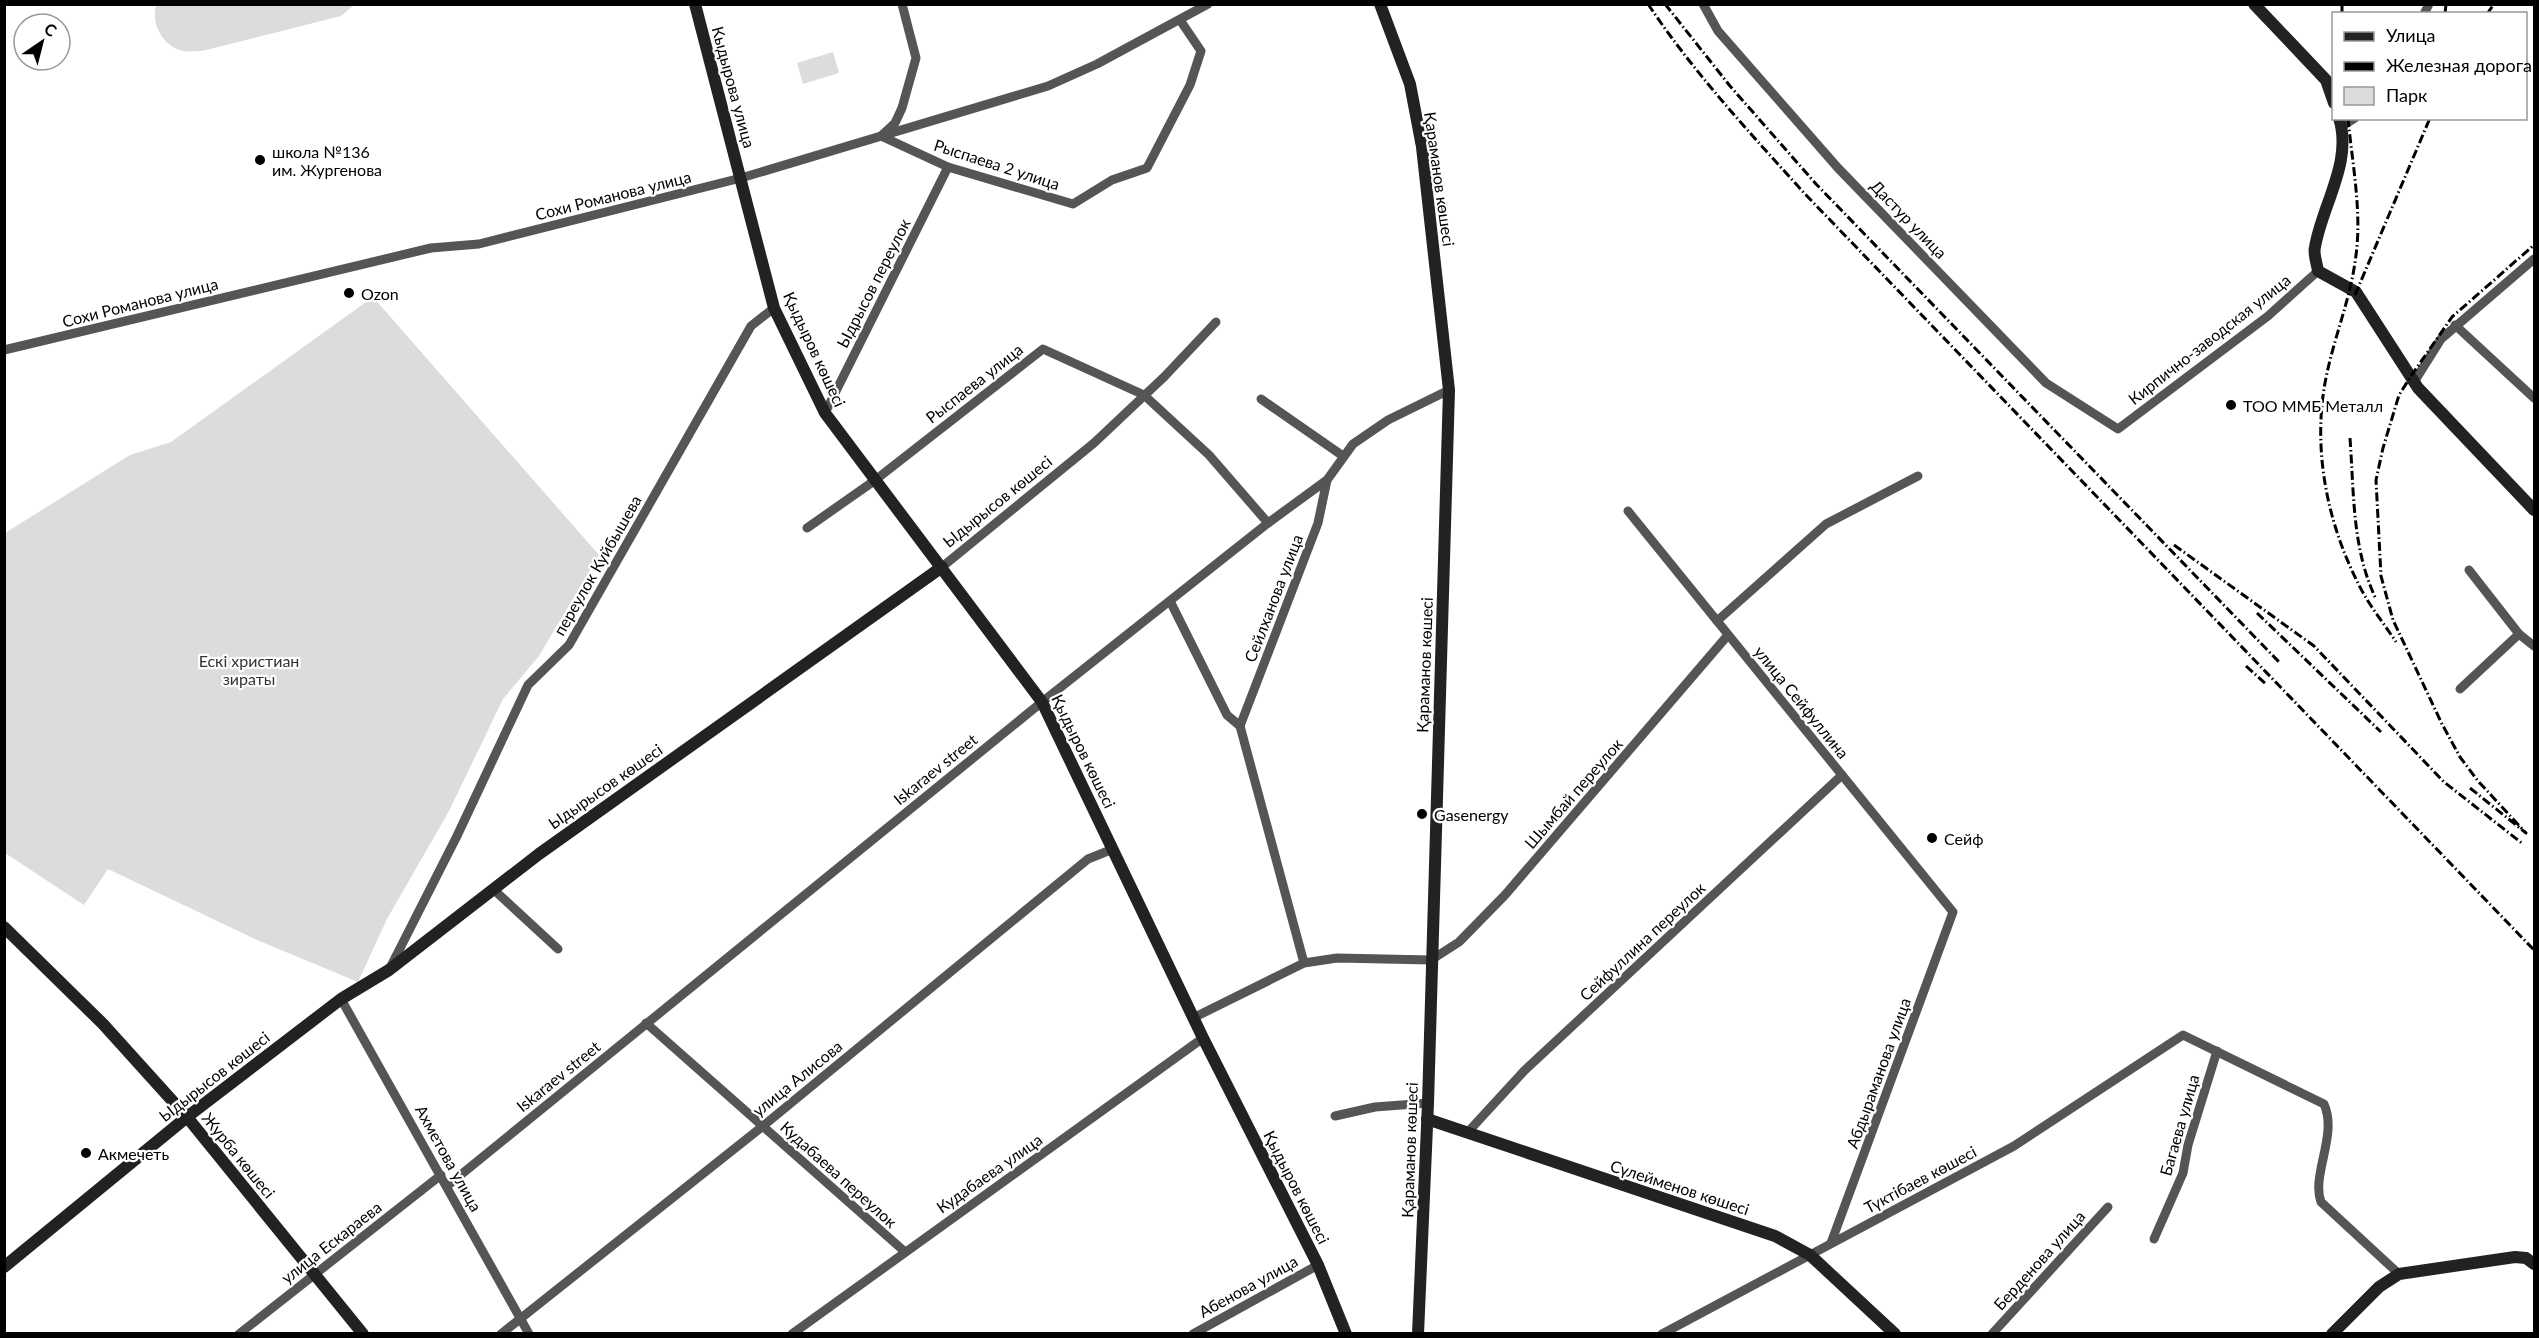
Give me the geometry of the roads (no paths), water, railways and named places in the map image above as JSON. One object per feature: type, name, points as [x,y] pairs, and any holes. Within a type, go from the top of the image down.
[{"type":"street","name":"Кыдырова улица","points":[[695,4],[741,178]]},
{"type":"street","points":[[881,136],[899,116],[912,82],[916,58],[902,4]]},
{"type":"street","name":"Сохи Романова улица","points":[[4,350],[431,248],[479,244],[741,178],[1048,86],[1208,4]]},
{"type":"street","name":"Қараманов көшесі","points":[[1380,4],[1410,84],[1422,147],[1449,390],[1428,1103],[1418,1334]]},
{"type":"street","name":"Дастур улица","points":[[1703,4],[1718,31],[1838,168],[2046,383],[2118,429]]},
{"type":"street","points":[[2254,4],[2326,80],[2332,98]]},
{"type":"street","name":"Рыспаева 2 улица","points":[[881,136],[948,167],[1073,204],[1112,180],[1147,168],[1190,85],[1202,51],[1180,20]]},
{"type":"street","points":[[2340,123],[2342,158],[2314,249],[2318,271],[2356,292],[2416,385],[2535,510]]},
{"type":"street","name":"Ыдрысов переулок","points":[[825,412],[948,167]]},
{"type":"street","name":"Қыдыров көшесі","points":[[741,178],[774,308],[825,412],[874,481],[942,567],[1042,702],[1195,1017],[1203,1038],[1318,1264],[1346,1334]]},
{"type":"street","points":[[2416,385],[2441,339],[2535,259]]},
{"type":"street","name":"Кирпично-заводская улица","points":[[2118,429],[2268,316],[2318,271]]},
{"type":"street","name":"переулок Куйбышева","points":[[389,970],[457,836],[528,685],[569,645],[751,326],[774,308]]},
{"type":"street","name":"Ыдырысов көшесі","points":[[4,1267],[187,1117],[341,999],[389,970],[548,847],[942,567],[1094,443],[1144,396],[1216,322]]},
{"type":"street","points":[[2456,325],[2535,398]]},
{"type":"street","name":"Рыспаева улица","points":[[807,528],[874,481],[1043,349],[1144,396],[1209,455],[1268,523]]},
{"type":"street","name":"Iskaraev street","points":[[447,1186],[1042,702],[1268,523],[1327,480],[1353,444],[1388,420],[1449,390]]},
{"type":"street","points":[[1261,399],[1343,456]]},
{"type":"street","points":[[1717,621],[1826,524],[1918,476]]},
{"type":"street","name":"Сейлханова улица","points":[[1240,726],[1318,523],[1327,480]]},
{"type":"street","name":"улица Сейфуллина","points":[[1628,511],[1953,912]]},
{"type":"street","points":[[2469,570],[2519,634],[2535,646]]},
{"type":"street","points":[[1170,601],[1227,715],[1240,726],[1304,963]]},
{"type":"street","points":[[2460,689],[2519,634]]},
{"type":"street","name":"Шымбай переулок","points":[[1431,960],[1459,942],[1505,895],[1728,635]]},
{"type":"street","name":"Сейфуллина переулок","points":[[1467,1134],[1524,1071],[1842,775]]},
{"type":"street","name":"улица Алисова","points":[[501,1334],[763,1126],[1088,859],[1113,849]]},
{"type":"street","points":[[493,889],[558,949]]},
{"type":"street","name":"Абдыраманова улица","points":[[1831,1244],[1953,912]]},
{"type":"street","name":"Журба көшесі","points":[[4,927],[103,1024],[187,1117],[363,1334]]},
{"type":"street","points":[[1195,1017],[1304,963],[1337,958],[1431,960]]},
{"type":"street","name":"Ахметова улица","points":[[341,999],[529,1334]]},
{"type":"street","name":"Кудабаева переулок","points":[[646,1023],[904,1251]]},
{"type":"street","name":"Түктібаев көшесі","points":[[1662,1334],[2014,1146],[2182,1035],[2217,1051]]},
{"type":"street","name":"Кудабаева улица","points":[[792,1334],[904,1251],[1203,1038]]},
{"type":"street","points":[[2217,1051],[2325,1104],[2328,1112],[2327,1149],[2318,1193],[2321,1202],[2399,1274]]},
{"type":"street","name":"Багаева улица","points":[[2154,1239],[2183,1173],[2188,1145],[2217,1051]]},
{"type":"street","points":[[1335,1116],[1375,1107],[1428,1103]]},
{"type":"street","name":"Сүлейменов көшесі","points":[[1427,1119],[1775,1236],[1810,1255],[1895,1334]]},
{"type":"street","name":"улица Ескараева","points":[[239,1334],[441,1175]]},
{"type":"street","name":"Берденова улица","points":[[1992,1334],[2108,1207]]},
{"type":"street","points":[[2332,1334],[2379,1287],[2399,1274],[2530,1261]]},
{"type":"street","name":"Абенова улица","points":[[1193,1334],[1318,1264]]},
{"type":"railway","points":[[1648,4],[1703,78],[1805,194],[2534,950]]},
{"type":"railway","points":[[1665,4],[1730,86],[1816,184],[2280,663]]},
{"type":"railway","points":[[2342,4],[2342,12]]},
{"type":"railway","points":[[2445,12],[2446,4]]},
{"type":"railway","points":[[2488,12],[2494,4]]},
{"type":"railway","points":[[2348,120],[2357,204],[2358,238],[2354,271],[2325,383],[2322,408],[2322,459],[2331,510],[2347,558],[2365,597],[2396,642]]},
{"type":"railway","points":[[2355,295],[2429,120]]},
{"type":"railway","points":[[2470,788],[2526,833],[2478,781],[2460,757],[2393,620],[2381,576],[2376,480],[2399,395],[2411,376],[2452,317],[2534,245]]},
{"type":"railway","points":[[2350,438],[2358,541],[2368,580],[2376,599]]},
{"type":"railway","points":[[2174,545],[2314,646],[2444,782],[2523,844]]},
{"type":"railway","points":[[2257,613],[2381,732]]},
{"type":"railway","points":[[2246,666],[2266,684]]},
{"type":"place","name":"школа №136 им. Жургенова","points":[[260,160]]},
{"type":"place","name":"Ozon","points":[[349,293]]},
{"type":"place","name":"ТОО ММБ Металл","points":[[2231,405]]},
{"type":"place","name":"Gasenergy","points":[[1422,814]]},
{"type":"place","name":"Сейф","points":[[1932,838]]},
{"type":"place","name":"Акмечеть","points":[[86,1153]]},
{"type":"park label","name":"Ескі христиан зираты","points":[[249,669]]}]
